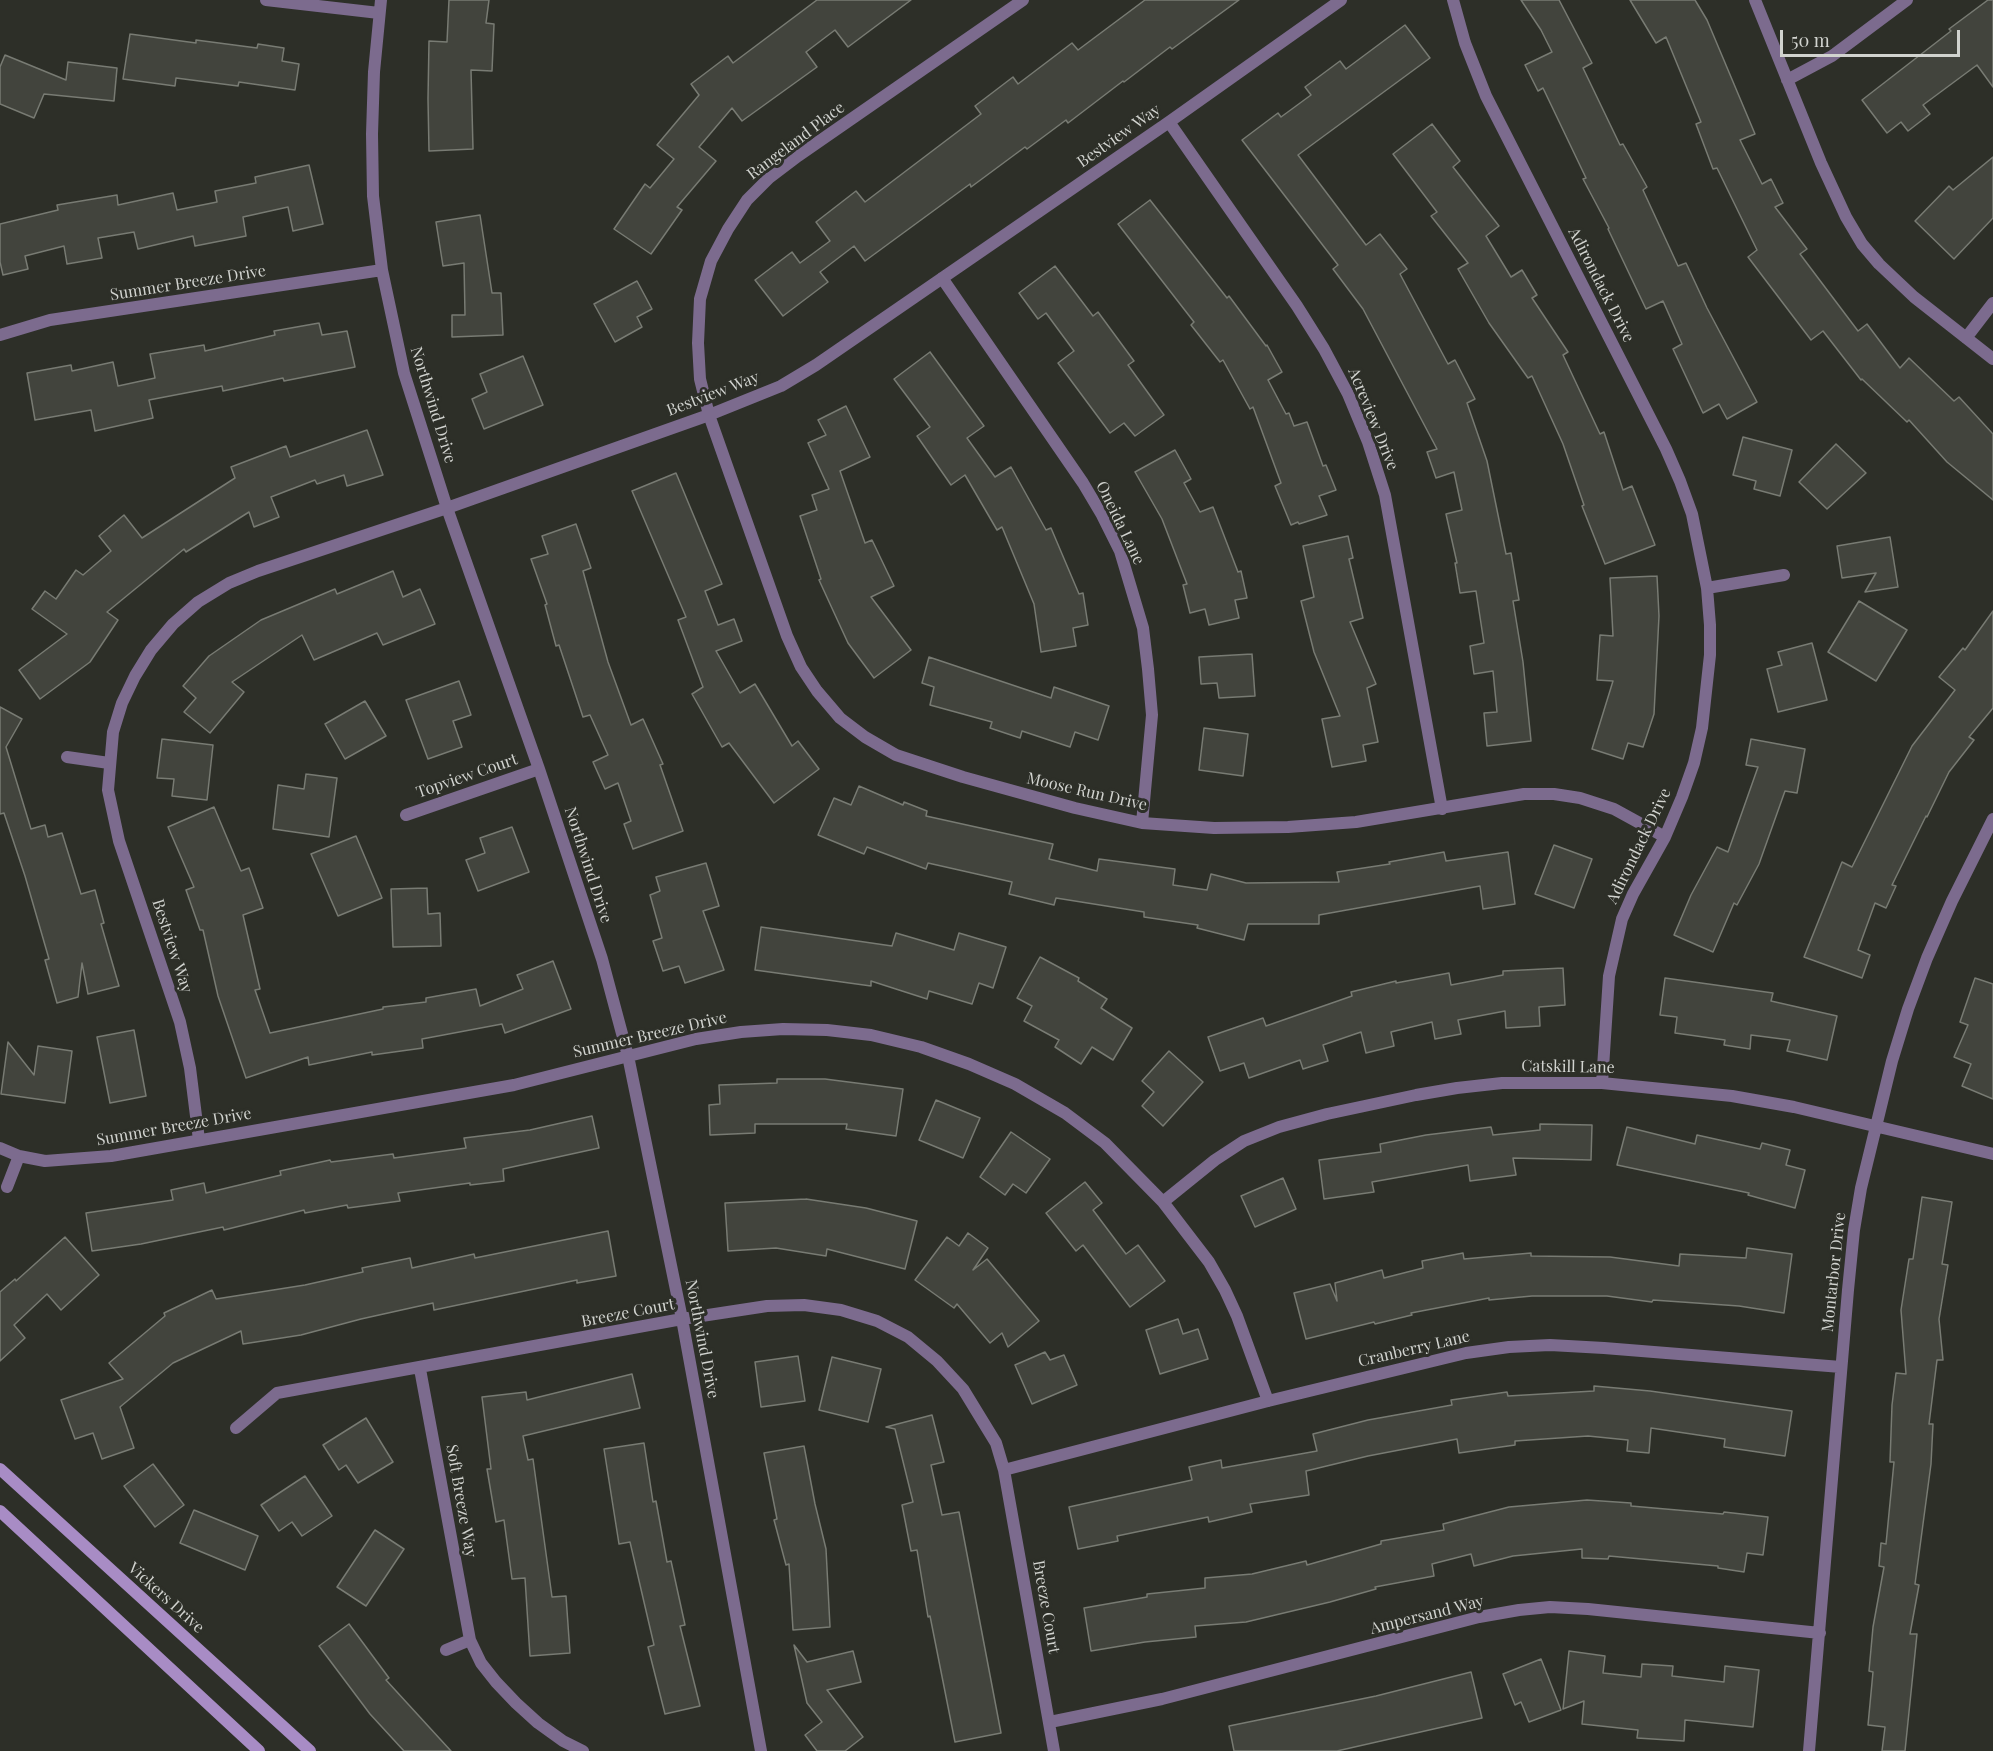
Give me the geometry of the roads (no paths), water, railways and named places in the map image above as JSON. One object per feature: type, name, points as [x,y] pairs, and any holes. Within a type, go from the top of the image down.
[{"type":"main road","name":"Vickers Drive","points":[[0,1468],[310,1751]]},
{"type":"main road","points":[[0,1511],[259,1751]]},
{"type":"street","points":[[266,0],[379,14]]},
{"type":"street","name":"Northwind Drive","points":[[381,0],[372,134],[373,196],[382,270],[404,374],[447,508],[539,769],[602,959],[628,1056],[682,1319],[760,1751]]},
{"type":"street","name":"Rangeland Place","points":[[709,415],[700,379],[698,343],[700,299],[711,261],[747,200],[798,156],[1023,0]]},
{"type":"street","name":"Bestview Way","points":[[199,1140],[190,1068],[180,1022],[112,815],[108,790],[113,732],[123,703],[135,676],[151,650],[173,624],[198,602],[229,583],[258,571],[447,508],[709,415],[781,386],[816,365],[1169,122],[1341,0]]},
{"type":"street","name":"Adirondack Drive","points":[[1453,0],[1465,43],[1486,96],[1666,449],[1680,481],[1694,523],[1707,588],[1710,655],[1702,728],[1694,763],[1665,837],[1633,894],[1619,928],[1610,976],[1602,1083]]},
{"type":"street","points":[[1755,0],[1821,163],[1846,217],[1862,244],[1879,264],[1907,290],[1993,359]]},
{"type":"street","points":[[1787,80],[1832,56],[1907,0]]},
{"type":"street","name":"Acreview Drive","points":[[1169,122],[1297,306],[1324,349],[1348,394],[1368,442],[1387,506],[1442,809]]},
{"type":"street","name":"Summer Breeze Drive","points":[[0,335],[50,320],[382,270]]},
{"type":"street","name":"Oneida Lane","points":[[942,278],[1083,483],[1120,551],[1143,628],[1152,715],[1143,823]]},
{"type":"street","points":[[1966,338],[1993,303]]},
{"type":"street","name":"Moose Run Drive","points":[[709,415],[787,636],[801,667],[840,718],[865,737],[896,755],[963,777],[1075,808],[1143,823],[1214,828],[1288,827],[1356,822],[1524,794],[1554,794],[1581,798],[1614,809],[1665,837]]},
{"type":"street","points":[[1707,588],[1784,575]]},
{"type":"street","points":[[67,757],[109,763]]},
{"type":"street","name":"Topview Court","points":[[406,815],[539,769]]},
{"type":"street","name":"Montarbor Drive","points":[[1809,1751],[1841,1367],[1854,1230],[1861,1188],[1892,1061],[1923,968],[1952,901],[1993,819]]},
{"type":"street","name":"Summer Breeze Drive","points":[[0,1149],[19,1156],[45,1161],[111,1156],[514,1085],[696,1039],[741,1032],[783,1029],[827,1030],[871,1035],[921,1047],[1015,1084],[1065,1113],[1105,1143],[1163,1202],[1186,1230],[1225,1290],[1250,1348],[1268,1401]]},
{"type":"street","name":"Catskill Lane","points":[[1163,1202],[1215,1160],[1244,1141],[1279,1127],[1416,1095],[1502,1083],[1602,1083],[1732,1096],[1794,1107],[1993,1154]]},
{"type":"street","points":[[7,1187],[19,1156]]},
{"type":"street","name":"Breeze Court","points":[[237,1428],[277,1394],[682,1319],[767,1306],[804,1305],[841,1310],[877,1321],[908,1337],[937,1361],[963,1389],[996,1443],[1004,1470],[1054,1751]]},
{"type":"street","name":"Cranberry Lane","points":[[1004,1470],[1268,1401],[1466,1353],[1509,1347],[1550,1345],[1604,1348],[1841,1367]]},
{"type":"street","name":"Soft Breeze Way","points":[[420,1369],[470,1640],[481,1663],[516,1703],[563,1741],[583,1751]]},
{"type":"street","name":"Ampersand Way","points":[[1050,1722],[1162,1699],[1479,1617],[1519,1610],[1550,1607],[1588,1609],[1820,1633]]},
{"type":"street","points":[[446,1650],[470,1640]]}]
